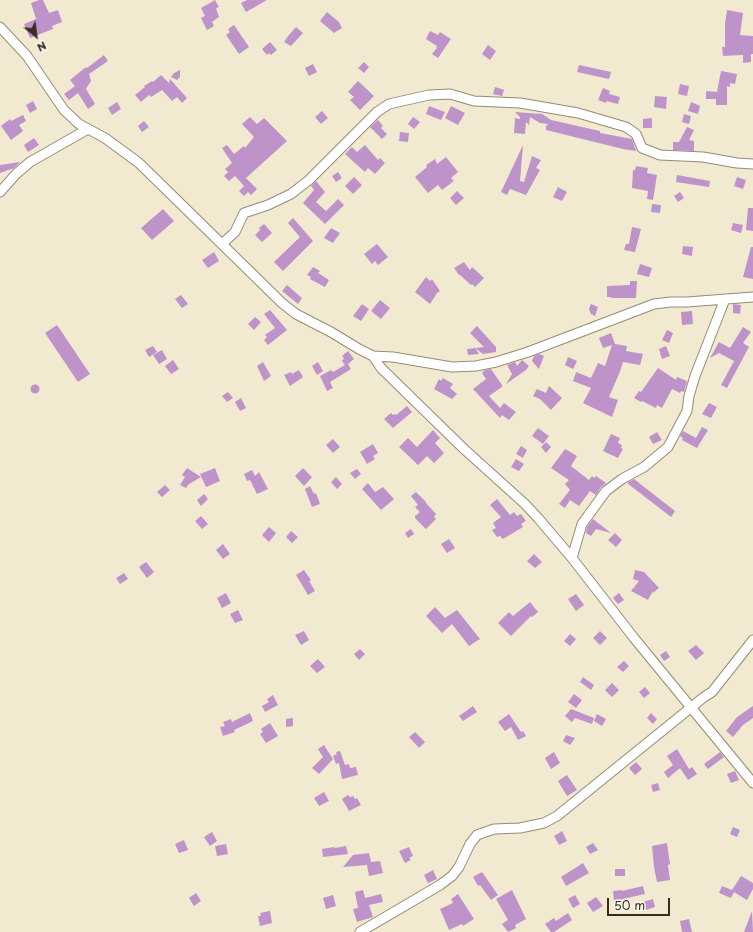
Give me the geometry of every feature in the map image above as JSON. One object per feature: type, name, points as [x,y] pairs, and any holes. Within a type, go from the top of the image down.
[{"type":"street","points":[[0,27],[27,56],[64,110],[79,124],[105,138],[139,163],[282,303],[296,314],[373,356],[393,357],[452,367],[476,366],[496,362],[528,352],[654,304],[753,296]]},
{"type":"street","points":[[222,244],[235,232],[244,212],[268,205],[291,194],[309,180],[377,112],[389,104],[429,95],[450,94],[474,101],[520,103],[578,113],[626,127],[636,134],[642,148],[660,155],[703,157],[737,163],[753,164]]},
{"type":"street","points":[[0,192],[16,174],[30,162],[88,129]]},
{"type":"street","points":[[572,558],[582,524],[606,491],[622,479],[644,467],[668,447],[687,411],[689,396],[695,376],[725,299]]},
{"type":"street","points":[[373,356],[386,373],[538,518],[572,558],[634,638],[753,783]]},
{"type":"street","points":[[360,932],[440,885],[452,876],[460,867],[470,844],[477,836],[494,829],[520,828],[544,823],[557,816],[712,692],[753,640]]},
{"type":"building","points":[[43,0],[49,13],[58,10],[62,22],[52,26],[53,29],[30,38],[24,24],[36,19],[31,3]]},
{"type":"building","points":[[215,0],[219,7],[216,8],[219,17],[212,22],[214,26],[207,30],[201,18],[205,16],[201,8]]},
{"type":"building","points":[[247,0],[267,0],[246,12],[241,3]]},
{"type":"building","points":[[727,10],[743,13],[740,35],[753,36],[753,54],[751,54],[751,62],[743,63],[743,55],[723,56],[722,47],[725,47],[725,24]]},
{"type":"building","points":[[327,12],[339,22],[342,28],[334,33],[320,21]]},
{"type":"building","points":[[234,25],[249,47],[239,54],[226,35],[230,32],[228,29]]},
{"type":"building","points":[[296,27],[303,33],[291,46],[284,42]]},
{"type":"building","points":[[430,31],[438,35],[440,32],[451,39],[438,58],[432,54],[437,46],[426,39]]},
{"type":"building","points":[[270,42],[277,50],[271,55],[269,53],[267,55],[262,49]]},
{"type":"building","points":[[488,45],[496,51],[490,60],[482,54]]},
{"type":"building","points":[[104,55],[108,61],[89,74],[91,81],[86,89],[95,104],[88,109],[78,93],[69,100],[64,94],[75,86],[70,80]]},
{"type":"building","points":[[364,62],[369,67],[364,73],[358,68]]},
{"type":"building","points":[[313,64],[317,72],[309,76],[305,68]]},
{"type":"building","points":[[579,65],[611,72],[609,79],[577,72]]},
{"type":"building","points":[[180,70],[180,77],[177,80],[171,77],[174,73]]},
{"type":"building","points":[[721,71],[737,74],[735,84],[730,83],[730,87],[727,86],[727,105],[716,105],[716,99],[706,99],[706,91],[717,92]]},
{"type":"building","points":[[161,75],[169,83],[170,79],[187,98],[182,103],[177,97],[172,101],[162,90],[151,97],[149,95],[141,102],[135,95],[145,87],[144,86],[152,81],[153,82]]},
{"type":"building","points":[[358,81],[374,96],[360,110],[350,100],[354,97],[348,92]]},
{"type":"building","points":[[680,84],[689,86],[687,96],[678,94]]},
{"type":"building","points":[[495,87],[504,90],[502,96],[493,94]]},
{"type":"building","points":[[603,88],[610,91],[609,94],[620,97],[618,104],[606,101],[606,103],[598,100]]},
{"type":"building","points":[[655,96],[667,97],[666,109],[654,107]]},
{"type":"building","points":[[33,101],[37,109],[30,113],[26,105]]},
{"type":"building","points":[[117,102],[121,109],[112,115],[108,108]]},
{"type":"building","points":[[691,102],[700,106],[698,114],[688,111]]},
{"type":"building","points":[[429,106],[445,112],[441,120],[426,114]]},
{"type":"building","points":[[451,106],[465,113],[458,125],[445,118]]},
{"type":"building","points":[[322,111],[328,118],[321,124],[315,117]]},
{"type":"building","points":[[515,112],[542,114],[551,120],[600,131],[600,133],[632,139],[636,151],[546,130],[546,126],[548,124],[540,123],[530,117],[529,125],[526,122],[525,134],[514,133],[515,118],[520,119]]},
{"type":"building","points":[[684,114],[691,116],[689,124],[682,122]]},
{"type":"building","points":[[23,115],[26,121],[19,125],[23,131],[11,140],[1,126],[10,119],[11,121]]},
{"type":"building","points":[[250,117],[257,124],[264,118],[287,141],[246,178],[257,189],[251,195],[248,192],[244,196],[239,191],[244,186],[235,176],[229,181],[224,176],[228,172],[225,169],[232,163],[222,148],[227,145],[234,154],[244,146],[245,148],[254,137],[242,124]]},
{"type":"building","points":[[413,117],[420,122],[414,129],[408,124]]},
{"type":"building","points":[[652,118],[652,128],[643,128],[643,119]]},
{"type":"building","points":[[378,120],[383,126],[381,128],[387,134],[382,139],[370,127]]},
{"type":"building","points":[[144,121],[149,127],[142,132],[138,126]]},
{"type":"building","points":[[687,127],[694,130],[689,140],[694,141],[694,151],[673,150],[673,142],[679,142]]},
{"type":"building","points":[[400,132],[409,133],[408,142],[399,141]]},
{"type":"building","points":[[34,138],[39,145],[28,152],[24,145]]},
{"type":"building","points":[[365,145],[378,160],[380,158],[385,163],[375,174],[368,168],[365,172],[345,154],[352,147],[357,152]]},
{"type":"building","points":[[523,145],[520,181],[524,182],[532,156],[541,160],[536,168],[540,170],[526,195],[510,189],[507,195],[501,192]]},
{"type":"building","points":[[446,157],[458,172],[451,178],[454,181],[442,190],[438,185],[428,193],[415,177],[427,167],[426,165],[435,159],[437,164]]},
{"type":"building","points":[[20,162],[14,168],[0,173],[0,165]]},
{"type":"building","points":[[636,166],[648,168],[647,173],[657,175],[653,200],[647,199],[648,191],[632,188],[633,170],[635,170]]},
{"type":"building","points":[[338,172],[342,178],[336,182],[332,176]]},
{"type":"building","points":[[677,175],[710,181],[709,187],[676,182]]},
{"type":"building","points":[[354,177],[362,185],[353,194],[345,186]]},
{"type":"building","points":[[737,177],[746,180],[743,189],[734,186]]},
{"type":"building","points":[[316,181],[325,192],[316,202],[326,211],[338,199],[344,205],[325,224],[303,203],[314,190],[311,186]]},
{"type":"building","points":[[558,187],[567,192],[562,201],[553,197]]},
{"type":"building","points":[[457,191],[464,198],[456,205],[450,198]]},
{"type":"building","points":[[680,192],[684,198],[678,202],[674,196]]},
{"type":"building","points":[[652,204],[661,205],[660,213],[651,212]]},
{"type":"building","points":[[748,208],[753,208],[753,231],[746,230]]},
{"type":"building","points":[[163,209],[174,221],[152,240],[141,228]]},
{"type":"building","points":[[293,218],[313,241],[283,271],[274,262],[300,237],[288,223]]},
{"type":"building","points":[[733,223],[743,225],[741,233],[731,230]]},
{"type":"building","points":[[264,224],[272,233],[262,242],[255,235],[260,230],[259,228]]},
{"type":"building","points":[[632,227],[641,229],[635,252],[624,250],[626,244],[629,244]]},
{"type":"building","points":[[331,228],[340,233],[333,243],[324,238]]},
{"type":"building","points":[[377,244],[388,257],[378,265],[375,261],[372,264],[364,254]]},
{"type":"building","points":[[683,246],[693,247],[692,256],[682,254]]},
{"type":"building","points":[[751,247],[753,247],[753,279],[743,277]]},
{"type":"building","points":[[214,252],[219,261],[208,268],[202,260]]},
{"type":"building","points":[[464,262],[470,270],[472,267],[484,278],[475,287],[459,275],[454,268]]},
{"type":"building","points":[[640,264],[652,268],[649,277],[637,274]]},
{"type":"building","points":[[313,267],[320,271],[318,273],[329,280],[325,287],[310,279],[311,277],[307,275]]},
{"type":"building","points":[[426,277],[430,281],[432,279],[440,291],[430,304],[415,292]]},
{"type":"building","points":[[630,281],[637,281],[636,298],[607,297],[607,286],[630,285]]},
{"type":"building","points":[[287,285],[302,298],[298,304],[282,291]]},
{"type":"building","points":[[181,295],[188,304],[182,308],[175,299]]},
{"type":"building","points":[[380,300],[390,308],[381,319],[371,311]]},
{"type":"building","points":[[362,304],[369,309],[361,321],[353,316]]},
{"type":"building","points":[[591,304],[598,307],[595,316],[591,314],[589,309]]},
{"type":"building","points":[[733,304],[741,305],[740,314],[733,313]]},
{"type":"building","points":[[270,310],[287,330],[268,345],[264,340],[267,337],[265,335],[275,328],[264,314]]},
{"type":"building","points":[[692,311],[693,324],[682,325],[681,312]]},
{"type":"building","points":[[255,317],[261,322],[254,330],[248,324]]},
{"type":"building","points":[[57,325],[90,374],[78,382],[45,333]]},
{"type":"building","points":[[477,326],[496,347],[496,352],[483,354],[475,348],[484,347],[470,333]]},
{"type":"building","points":[[743,327],[751,332],[743,343],[749,347],[727,388],[721,385],[734,361],[719,353],[710,358],[719,342],[730,348]]},
{"type":"building","points":[[667,330],[673,333],[669,343],[662,340]]},
{"type":"building","points":[[611,333],[615,344],[627,346],[626,351],[643,354],[640,365],[623,362],[609,397],[618,400],[612,417],[583,403],[591,388],[573,381],[576,372],[591,378],[598,363],[605,366],[612,345],[603,348],[599,338]]},
{"type":"building","points":[[153,346],[157,352],[149,357],[145,350]]},
{"type":"building","points":[[666,346],[670,356],[662,359],[659,349]]},
{"type":"building","points":[[475,348],[479,354],[468,355],[467,349]]},
{"type":"building","points":[[162,350],[167,359],[159,364],[153,355]]},
{"type":"building","points":[[348,351],[354,359],[348,364],[351,369],[330,382],[333,388],[327,391],[320,376],[331,370],[333,372],[345,365],[342,361],[344,358],[342,356]]},
{"type":"building","points":[[539,354],[544,356],[539,369],[532,361],[534,356]]},
{"type":"building","points":[[568,357],[577,361],[573,369],[565,365]]},
{"type":"building","points":[[173,360],[179,369],[171,374],[165,366]]},
{"type":"building","points":[[522,360],[529,366],[526,370],[506,384],[512,374],[507,365],[515,362],[517,366]]},
{"type":"building","points":[[263,362],[271,376],[264,381],[257,366]]},
{"type":"building","points":[[318,362],[323,371],[317,375],[312,366]]},
{"type":"building","points":[[658,368],[676,380],[677,377],[687,381],[684,392],[681,391],[680,393],[672,389],[662,408],[657,405],[656,408],[634,398],[639,391],[641,392]]},
{"type":"building","points":[[491,369],[502,387],[489,396],[500,408],[504,403],[516,412],[509,420],[502,415],[500,418],[473,389],[486,379],[482,373],[485,370]]},
{"type":"building","points":[[299,370],[303,377],[290,386],[284,375],[291,372],[292,374]]},
{"type":"building","points":[[443,378],[453,384],[450,388],[457,394],[452,399],[434,389],[439,379],[441,381]]},
{"type":"building","points":[[33,385],[37,385],[39,389],[37,393],[33,393],[31,391],[31,387]]},
{"type":"building","points":[[549,386],[562,398],[551,410],[540,399],[533,396],[537,389],[546,393]]},
{"type":"building","points":[[228,392],[233,398],[227,402],[222,396]]},
{"type":"building","points":[[241,398],[246,408],[240,411],[235,402]]},
{"type":"building","points":[[709,403],[717,407],[711,418],[702,414]]},
{"type":"building","points":[[407,406],[412,412],[393,428],[384,419],[391,413],[396,415]]},
{"type":"building","points":[[702,427],[708,430],[697,448],[682,440],[683,438],[680,436],[683,431],[696,438]]},
{"type":"building","points":[[538,428],[549,436],[543,444],[532,436]]},
{"type":"building","points":[[433,430],[440,438],[435,443],[444,453],[434,463],[427,456],[418,465],[399,447],[408,438],[417,447]]},
{"type":"building","points":[[657,432],[662,440],[653,444],[649,437]]},
{"type":"building","points":[[611,434],[620,438],[618,443],[622,445],[621,448],[623,449],[618,458],[603,451]]},
{"type":"building","points":[[333,439],[340,447],[333,453],[326,445]]},
{"type":"building","points":[[546,442],[551,447],[546,453],[541,447]]},
{"type":"building","points":[[373,444],[378,453],[373,456],[375,459],[367,464],[360,452]]},
{"type":"building","points":[[521,446],[527,450],[523,458],[516,454]]},
{"type":"building","points":[[565,449],[577,456],[571,466],[589,480],[592,476],[594,478],[596,476],[606,483],[601,487],[596,495],[590,491],[579,506],[570,500],[565,508],[559,504],[570,490],[565,484],[569,480],[551,468]]},
{"type":"building","points":[[516,459],[524,464],[519,471],[511,467]]},
{"type":"building","points":[[187,468],[201,477],[189,484],[186,488],[180,485],[185,477],[182,475]]},
{"type":"building","points":[[215,468],[220,481],[206,487],[200,474]]},
{"type":"building","points":[[303,468],[312,477],[304,486],[295,476]]},
{"type":"building","points":[[357,469],[361,474],[355,479],[350,473]]},
{"type":"building","points":[[252,470],[255,476],[259,472],[268,489],[257,494],[250,480],[247,481],[244,474]]},
{"type":"building","points":[[336,477],[342,484],[337,489],[331,482]]},
{"type":"building","points":[[634,479],[675,511],[671,517],[627,483]]},
{"type":"building","points":[[368,483],[375,492],[383,487],[394,499],[381,510],[362,489]]},
{"type":"building","points":[[165,485],[170,490],[162,497],[157,492]]},
{"type":"building","points":[[310,486],[314,494],[316,493],[320,504],[312,507],[305,489]]},
{"type":"building","points":[[416,492],[436,514],[434,517],[436,519],[426,529],[415,518],[415,516],[420,512],[415,507],[418,505],[411,496]]},
{"type":"building","points":[[204,494],[208,499],[201,506],[197,500]]},
{"type":"building","points":[[497,499],[510,515],[514,512],[517,516],[521,514],[526,521],[521,524],[523,527],[503,539],[500,536],[497,537],[492,530],[496,528],[493,523],[501,517],[490,505]]},
{"type":"building","points":[[201,516],[208,524],[202,529],[195,521]]},
{"type":"building","points":[[593,519],[611,533],[596,529],[591,536],[586,533],[587,527]]},
{"type":"building","points":[[269,527],[276,533],[269,542],[262,535]]},
{"type":"building","points":[[411,529],[414,534],[408,538],[405,533]]},
{"type":"building","points":[[291,531],[298,537],[292,543],[286,537]]},
{"type":"building","points":[[615,533],[622,540],[616,547],[608,540]]},
{"type":"building","points":[[449,539],[455,548],[447,553],[441,544]]},
{"type":"building","points":[[223,544],[230,554],[223,559],[216,550]]},
{"type":"building","points":[[534,554],[542,562],[535,568],[527,561]]},
{"type":"building","points":[[146,562],[154,572],[147,578],[139,567]]},
{"type":"building","points":[[304,570],[311,580],[309,581],[315,591],[308,595],[296,575]]},
{"type":"building","points":[[635,570],[644,572],[659,588],[653,593],[653,591],[648,600],[631,591],[639,581],[633,579]]},
{"type":"building","points":[[124,573],[128,579],[120,584],[116,578]]},
{"type":"building","points":[[226,593],[231,603],[222,608],[217,598]]},
{"type":"building","points":[[619,593],[624,600],[618,604],[613,598]]},
{"type":"building","points":[[576,594],[584,605],[576,611],[568,599]]},
{"type":"building","points":[[530,602],[538,612],[532,617],[531,616],[511,636],[498,623],[509,612],[513,616]]},
{"type":"building","points":[[435,607],[445,618],[457,610],[480,639],[469,646],[452,624],[442,633],[426,616]]},
{"type":"building","points":[[238,610],[243,620],[235,623],[230,614]]},
{"type":"building","points":[[304,631],[309,640],[301,645],[295,635]]},
{"type":"building","points":[[600,631],[607,638],[600,645],[593,638]]},
{"type":"building","points":[[570,634],[576,639],[570,646],[564,641]]},
{"type":"building","points":[[696,645],[704,653],[696,660],[688,651]]},
{"type":"building","points":[[360,649],[365,654],[359,660],[354,654]]},
{"type":"building","points":[[666,651],[670,657],[664,661],[660,655]]},
{"type":"building","points":[[318,659],[325,667],[317,673],[310,666]]},
{"type":"building","points":[[624,661],[629,666],[623,672],[617,667]]},
{"type":"building","points":[[583,677],[594,685],[591,690],[580,682]]},
{"type":"building","points":[[612,683],[619,690],[612,697],[605,690]]},
{"type":"building","points":[[645,687],[650,693],[644,698],[639,692]]},
{"type":"building","points":[[574,694],[582,700],[576,708],[568,702]]},
{"type":"building","points":[[273,695],[278,705],[265,712],[262,706],[269,702],[267,699]]},
{"type":"building","points":[[473,706],[477,712],[463,721],[459,716]]},
{"type":"building","points":[[753,706],[753,718],[743,725],[733,737],[726,731],[737,717]]},
{"type":"building","points":[[571,709],[594,718],[592,724],[575,718],[572,722],[565,716]]},
{"type":"building","points":[[250,713],[253,721],[234,730],[235,732],[223,736],[220,727],[225,726],[223,722],[231,719],[232,722]]},
{"type":"building","points":[[651,713],[657,719],[653,724],[647,718]]},
{"type":"building","points":[[509,714],[521,732],[523,731],[526,736],[518,740],[511,727],[505,731],[498,722]]},
{"type":"building","points":[[597,714],[606,719],[602,726],[594,721]]},
{"type":"building","points":[[293,718],[293,726],[286,727],[286,719]]},
{"type":"building","points":[[270,723],[278,736],[266,743],[260,734],[263,732],[261,729]]},
{"type":"building","points":[[415,732],[425,742],[419,748],[409,737]]},
{"type":"building","points":[[566,735],[575,738],[570,745],[563,741]]},
{"type":"building","points":[[324,745],[333,759],[319,774],[312,768],[323,757],[318,749]]},
{"type":"building","points":[[677,749],[689,769],[692,767],[697,774],[688,780],[680,768],[668,778],[664,772],[673,765],[667,756]]},
{"type":"building","points":[[340,751],[345,765],[349,764],[350,768],[356,767],[358,775],[342,779],[339,763],[336,764],[333,756],[337,754],[336,752]]},
{"type":"building","points":[[554,752],[560,763],[551,769],[545,758]]},
{"type":"building","points":[[720,752],[724,757],[708,769],[704,764]]},
{"type":"building","points":[[636,762],[642,769],[635,775],[629,768]]},
{"type":"building","points":[[735,771],[739,780],[731,783],[727,774]]},
{"type":"building","points":[[567,775],[577,790],[567,796],[558,781]]},
{"type":"building","points":[[658,783],[660,790],[653,792],[651,785]]},
{"type":"building","points":[[324,792],[329,801],[319,806],[314,798]]},
{"type":"building","points":[[348,795],[350,797],[353,796],[355,799],[357,798],[361,805],[349,811],[342,799]]},
{"type":"building","points":[[733,827],[740,830],[737,837],[730,834]]},
{"type":"building","points":[[562,831],[567,841],[559,845],[554,836]]},
{"type":"building","points":[[212,832],[217,841],[210,846],[204,837]]},
{"type":"building","points":[[184,840],[188,850],[179,853],[175,844]]},
{"type":"building","points":[[593,843],[598,850],[590,854],[586,847]]},
{"type":"building","points":[[667,843],[670,864],[668,865],[670,880],[657,882],[652,846]]},
{"type":"building","points":[[226,844],[228,854],[217,856],[215,846]]},
{"type":"building","points":[[346,846],[348,854],[323,857],[322,849]]},
{"type":"building","points":[[409,847],[413,856],[409,858],[411,860],[405,863],[399,851]]},
{"type":"building","points":[[369,853],[371,862],[380,861],[383,873],[369,876],[367,865],[343,867],[353,855]]},
{"type":"building","points":[[583,863],[589,873],[566,886],[561,877]]},
{"type":"building","points":[[615,869],[625,869],[625,876],[615,876]]},
{"type":"building","points":[[433,870],[437,879],[428,883],[424,875]]},
{"type":"building","points":[[482,872],[498,895],[491,900],[480,885],[478,886],[473,877]]},
{"type":"building","points":[[741,876],[753,883],[753,889],[747,900],[734,892],[731,898],[719,893],[722,886],[732,890]]},
{"type":"building","points":[[643,886],[645,894],[614,901],[613,891],[622,891]]},
{"type":"building","points":[[363,890],[365,898],[381,894],[383,902],[369,905],[373,917],[357,922],[353,909],[358,908],[355,892]]},
{"type":"building","points":[[512,890],[526,919],[515,925],[516,928],[508,932],[502,924],[508,920],[496,899]]},
{"type":"building","points":[[196,893],[201,901],[194,906],[189,898]]},
{"type":"building","points":[[458,894],[474,919],[463,926],[462,924],[449,930],[440,909],[453,903],[451,899]]},
{"type":"building","points":[[333,895],[336,906],[326,909],[323,898]]},
{"type":"building","points":[[575,895],[580,904],[573,908],[568,899]]},
{"type":"building","points":[[596,897],[603,906],[593,912],[587,903]]},
{"type":"building","points":[[653,899],[655,907],[646,910],[643,902]]},
{"type":"building","points":[[270,911],[272,923],[260,926],[258,916],[261,916],[260,913]]},
{"type":"building","points":[[752,911],[753,932],[744,932]]},
{"type":"building","points":[[568,913],[572,920],[554,932],[551,932],[545,924],[554,918],[556,921]]},
{"type":"building","points":[[689,919],[692,932],[682,932],[680,921]]}]
